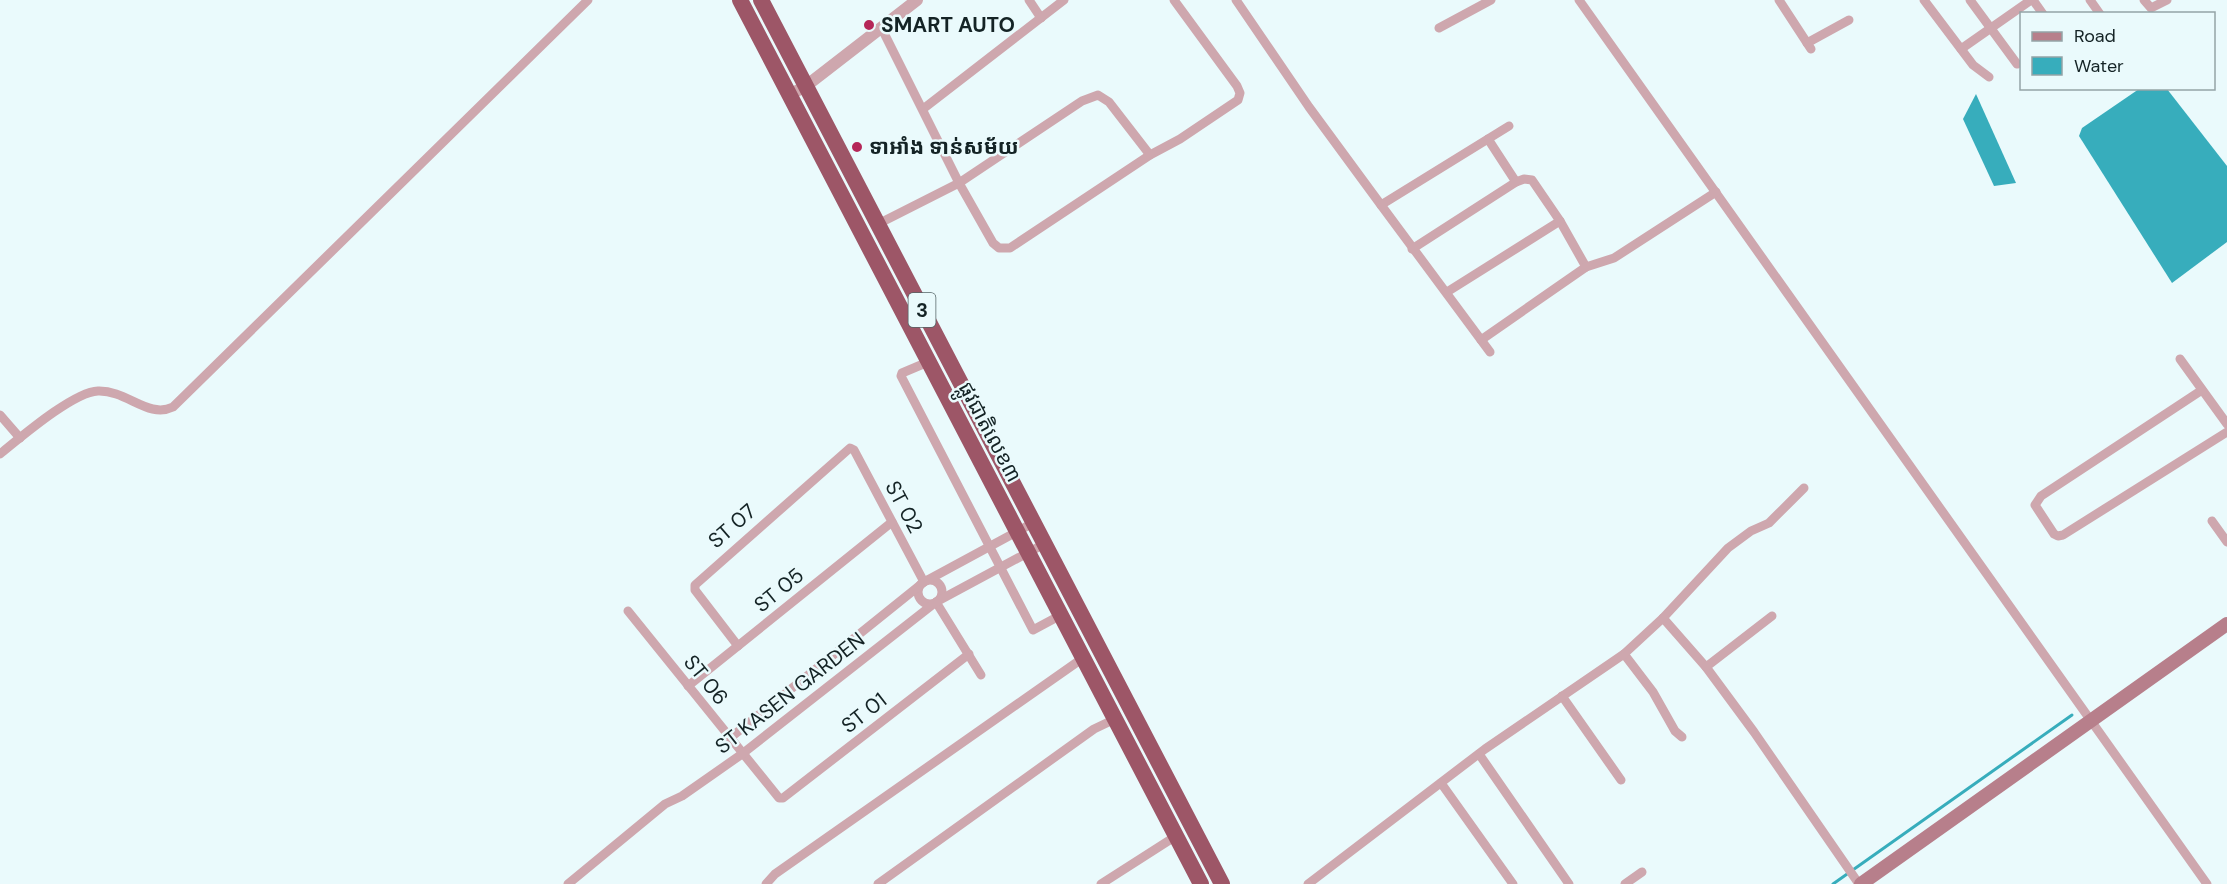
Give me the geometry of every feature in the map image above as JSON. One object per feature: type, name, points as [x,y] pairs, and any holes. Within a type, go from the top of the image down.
[{"type":"highway","name":"ផ្លូវជាតិលេខ៣","points":[[740,0],[1201,884]]},
{"type":"highway","name":"ផ្លូវជាតិលេខ៣","points":[[761,0],[1222,884]]},
{"type":"main road","points":[[1855,878],[2091,721],[2227,624]]},
{"type":"street","points":[[0,454],[78,396],[95,391],[112,392],[156,410],[173,407],[588,0]]},
{"type":"street","points":[[789,95],[806,86],[917,0]]},
{"type":"street","points":[[1029,0],[1041,18]]},
{"type":"street","points":[[923,109],[1064,0]]},
{"type":"street","points":[[881,27],[959,183],[993,243],[999,248],[1010,248],[1238,100],[1240,93],[1174,0]]},
{"type":"street","points":[[1236,0],[1309,107],[1490,352]]},
{"type":"street","points":[[1439,28],[1491,0]]},
{"type":"street","points":[[1579,0],[2207,884]]},
{"type":"street","points":[[1779,0],[1809,46],[1850,20]]},
{"type":"street","points":[[1924,0],[1973,65],[1989,77]]},
{"type":"street","points":[[1970,0],[2017,64]]},
{"type":"street","points":[[1961,49],[2032,0],[2041,12]]},
{"type":"street","points":[[2144,0],[2151,8],[2167,0]]},
{"type":"street","points":[[878,224],[959,183],[1082,101],[1098,95],[1109,102],[1150,155]]},
{"type":"street","points":[[1381,205],[1509,126]]},
{"type":"street","points":[[1488,139],[1516,182]]},
{"type":"street","points":[[1412,249],[1524,179],[1532,180],[1560,221],[1586,267]]},
{"type":"street","points":[[1481,340],[1586,267],[1614,258],[1716,192]]},
{"type":"street","points":[[1447,292],[1560,221]]},
{"type":"street","points":[[2180,359],[2227,424]]},
{"type":"street","points":[[928,362],[902,373],[901,376],[988,548],[1033,630],[1060,615]]},
{"type":"street","points":[[2202,390],[2042,496],[2035,505],[2054,534],[2063,535],[2227,432]]},
{"type":"street","points":[[0,415],[20,438]]},
{"type":"street","name":"ST 07","points":[[738,646],[694,590],[695,585],[850,447],[852,448]]},
{"type":"street","name":"ST 02","points":[[852,448],[924,582]]},
{"type":"street","points":[[1308,884],[1479,754],[1624,654],[1663,618],[1728,548],[1751,531],[1769,522],[1804,488]]},
{"type":"street","points":[[2212,520],[2227,542]]},
{"type":"street","name":"ST 05","points":[[688,686],[892,522]]},
{"type":"street","name":"ST KASEN GARDEN","points":[[729,738],[924,582],[1033,524]]},
{"type":"street","name":"ST KASEN GARDEN","points":[[568,884],[665,804],[682,796],[742,754],[936,602],[1044,544]]},
{"type":"street","points":[[935,581],[940,586],[941,597],[936,602],[924,602],[919,596],[919,588],[924,582],[935,581]]},
{"type":"street","points":[[936,602],[981,675]]},
{"type":"street","name":"ST 06","points":[[628,611],[779,798]]},
{"type":"street","points":[[1706,667],[1772,616]]},
{"type":"street","points":[[1663,618],[1706,667],[1855,878]]},
{"type":"street","name":"ST 01","points":[[779,798],[783,798],[969,654]]},
{"type":"street","points":[[1624,654],[1653,692],[1682,737]]},
{"type":"street","points":[[766,884],[775,874],[1083,658]]},
{"type":"street","points":[[1562,696],[1621,780]]},
{"type":"street","points":[[878,884],[1094,729],[1115,719]]},
{"type":"street","points":[[1479,754],[1569,884]]},
{"type":"street","points":[[1441,783],[1514,884]]},
{"type":"street","points":[[1101,884],[1176,836]]},
{"type":"street","points":[[1625,884],[1642,872]]},
{"type":"water","points":[[2138,90],[2168,90],[2227,166],[2227,242],[2172,283],[2079,136],[2082,128]]},
{"type":"water","points":[[1976,94],[2016,183],[1994,186],[1963,119]]},
{"type":"waterway","points":[[1833,884],[2072,715]]},
{"type":"place","name":"SMART AUTO","points":[[869,25]]},
{"type":"place","name":"ទាអាំង ទាន់សម័យ","points":[[857,147]]}]
